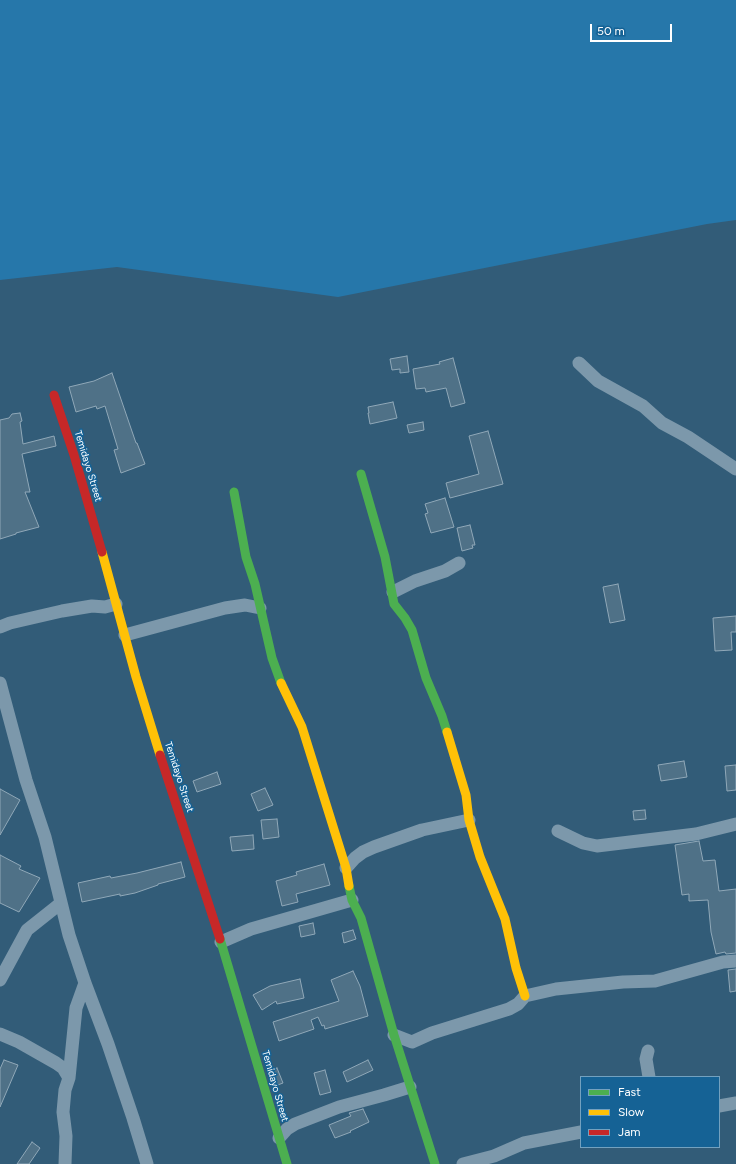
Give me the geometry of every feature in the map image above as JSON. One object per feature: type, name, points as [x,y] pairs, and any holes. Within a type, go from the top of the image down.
[{"type":"street","points":[[579,364],[598,381],[643,406],[662,423],[688,437],[736,469]]},
{"type":"street","name":"Temidayo Street","points":[[54,395],[74,455],[103,554],[136,677],[170,788],[221,942],[287,1164]]},
{"type":"street","points":[[361,474],[375,525],[386,557],[394,604],[412,630],[426,678],[442,716],[466,795],[469,820],[480,857],[505,919],[516,968],[525,996]]},
{"type":"street","points":[[234,492],[246,557],[255,584],[272,658],[289,703],[302,728],[346,868],[352,900],[360,918],[394,1035],[435,1164]]},
{"type":"street","points":[[392,592],[415,581],[445,571],[459,563]]},
{"type":"street","points":[[0,628],[10,623],[62,611],[92,606],[105,607],[116,604]]},
{"type":"street","points":[[125,635],[225,608],[245,606],[260,608]]},
{"type":"street","points":[[0,683],[26,780],[44,837],[69,935],[108,1044],[147,1164]]},
{"type":"street","points":[[346,868],[354,858],[374,847],[422,830],[469,820]]},
{"type":"street","points":[[558,831],[584,843],[597,846],[696,834],[736,824]]},
{"type":"street","points":[[221,942],[251,929],[352,900]]},
{"type":"street","points":[[0,980],[27,930],[62,903]]},
{"type":"street","points":[[394,1035],[412,1042],[432,1033],[509,1009],[518,1004],[525,996],[556,989],[622,982],[655,981],[723,962],[736,961]]},
{"type":"street","points":[[65,1164],[66,1136],[63,1112],[65,1090],[69,1078],[76,1008],[85,983]]},
{"type":"street","points":[[0,1034],[20,1042],[56,1063],[63,1068],[69,1078]]},
{"type":"street","points":[[404,1066],[412,1042]]},
{"type":"street","points":[[648,1051],[646,1059],[649,1076]]},
{"type":"street","points":[[279,1138],[287,1129],[295,1124],[339,1107],[410,1087]]},
{"type":"street","points":[[720,1106],[736,1103]]},
{"type":"street","points":[[463,1164],[494,1156],[524,1143],[580,1132]]},
{"type":"shaded area","points":[[0,0],[736,0],[736,220],[707,224],[338,297],[117,267],[0,280]]},
{"type":"building","points":[[407,356],[409,372],[400,373],[400,369],[392,370],[390,359]]},
{"type":"building","points":[[453,358],[465,403],[451,407],[446,388],[426,392],[425,388],[416,389],[413,369],[440,364],[439,362]]},
{"type":"building","points":[[112,373],[136,443],[145,464],[121,473],[114,450],[118,449],[105,406],[97,409],[96,406],[76,412],[69,387],[94,381]]},
{"type":"building","points":[[393,402],[397,418],[370,424],[368,407]]},
{"type":"building","points":[[20,413],[22,421],[20,422],[23,444],[54,436],[56,446],[22,454],[30,492],[25,492],[39,527],[0,539],[0,420],[9,418],[12,414]]},
{"type":"building","points":[[423,422],[424,430],[409,433],[407,425]]},
{"type":"building","points":[[488,431],[503,484],[450,498],[446,483],[479,474],[469,436]]},
{"type":"building","points":[[445,498],[454,527],[431,533],[425,514],[428,513],[425,504]]},
{"type":"building","points":[[470,525],[475,545],[472,545],[473,548],[462,551],[457,528]]},
{"type":"building","points":[[618,584],[625,620],[610,623],[603,587]]},
{"type":"building","points":[[736,616],[736,632],[731,632],[732,650],[715,651],[713,618]]},
{"type":"building","points":[[684,761],[687,777],[661,781],[658,765]]},
{"type":"building","points":[[736,765],[736,790],[727,791],[725,766]]},
{"type":"building","points":[[217,772],[221,784],[197,792],[193,781]]},
{"type":"building","points":[[265,788],[273,805],[258,811],[251,794]]},
{"type":"building","points":[[0,789],[20,800],[0,835]]},
{"type":"building","points":[[645,810],[646,819],[634,820],[633,811]]},
{"type":"building","points":[[277,819],[279,837],[263,839],[261,820]]},
{"type":"building","points":[[253,835],[254,849],[232,851],[230,837]]},
{"type":"building","points":[[699,841],[703,861],[715,860],[719,891],[736,889],[736,953],[726,954],[725,952],[716,954],[711,932],[708,900],[689,901],[689,894],[682,895],[675,845]]},
{"type":"building","points":[[0,855],[21,866],[19,869],[40,878],[19,912],[0,903]]},
{"type":"building","points":[[181,862],[185,877],[158,884],[135,893],[120,896],[120,894],[82,902],[78,883],[110,876],[111,878],[137,873]]},
{"type":"building","points":[[324,864],[330,885],[296,894],[298,902],[282,906],[276,881],[297,875],[296,872]]},
{"type":"building","points":[[313,923],[315,934],[301,937],[299,926]]},
{"type":"building","points":[[353,930],[356,939],[344,943],[342,933]]},
{"type":"building","points":[[736,969],[736,991],[730,992],[728,970]]},
{"type":"building","points":[[353,971],[360,986],[368,1016],[325,1029],[318,1017],[311,1020],[314,1029],[279,1041],[273,1022],[339,1001],[331,980]]},
{"type":"building","points":[[300,979],[304,998],[277,1004],[276,1001],[262,1010],[253,995],[270,986]]},
{"type":"building","points":[[4,1060],[18,1065],[0,1107],[0,1069]]},
{"type":"building","points":[[368,1060],[373,1070],[347,1082],[343,1072]]},
{"type":"building","points":[[277,1068],[283,1083],[275,1086],[270,1071]]},
{"type":"building","points":[[325,1070],[331,1092],[320,1095],[314,1073]]},
{"type":"building","points":[[363,1109],[369,1122],[350,1131],[351,1132],[335,1138],[329,1125],[351,1116],[349,1113]]},
{"type":"building","points":[[32,1142],[40,1148],[29,1164],[17,1164]]},
{"type":"traffic: fast","points":[[361,474],[385,557],[394,604],[412,630],[426,678],[447,732]]},
{"type":"traffic: fast","points":[[234,492],[246,557],[255,584],[272,658],[281,683]]},
{"type":"traffic: fast","points":[[349,886],[352,900],[361,918],[394,1035],[435,1164]]},
{"type":"traffic: fast","points":[[220,939],[287,1164]]},
{"type":"traffic: slow","points":[[102,552],[136,677],[160,755]]},
{"type":"traffic: slow","points":[[281,683],[302,727],[346,868],[349,886]]},
{"type":"traffic: slow","points":[[447,732],[466,795],[469,820],[480,857],[505,919],[516,968],[525,996]]},
{"type":"traffic: jam","points":[[54,395],[74,455],[102,552]]},
{"type":"traffic: jam","points":[[160,755],[220,939]]}]
